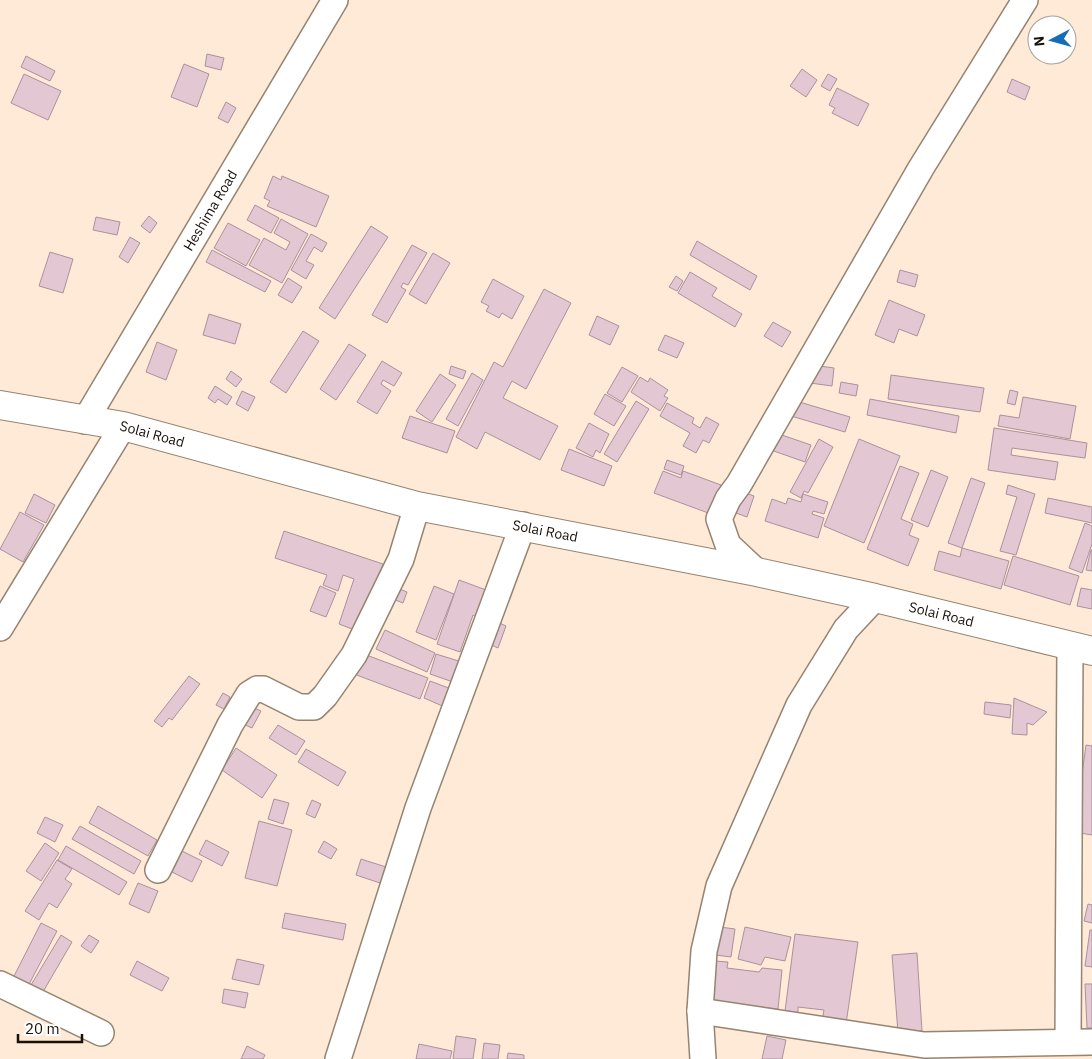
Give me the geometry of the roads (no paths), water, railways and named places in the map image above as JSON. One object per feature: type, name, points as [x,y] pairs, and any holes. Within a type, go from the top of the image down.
[{"type":"highway","name":"Solai Road","points":[[0,405],[123,426],[417,506],[758,572],[1081,648]]},
{"type":"street","name":"Heshima Road","points":[[85,421],[335,0]]},
{"type":"street","points":[[758,572],[728,545],[719,519],[728,499],[921,168],[1025,0]]},
{"type":"street","points":[[0,628],[123,426]]},
{"type":"street","points":[[158,870],[230,725],[249,694],[257,689],[263,689],[298,707],[309,708],[321,700],[354,655],[401,559],[417,506]]},
{"type":"street","points":[[338,1059],[418,808],[523,525]]},
{"type":"street","points":[[703,1059],[700,1012],[704,951],[719,886],[799,705],[846,629],[875,598]]},
{"type":"street","points":[[700,1012],[924,1044],[1080,1042],[1081,648]]},
{"type":"street","points":[[0,984],[101,1033]]}]
